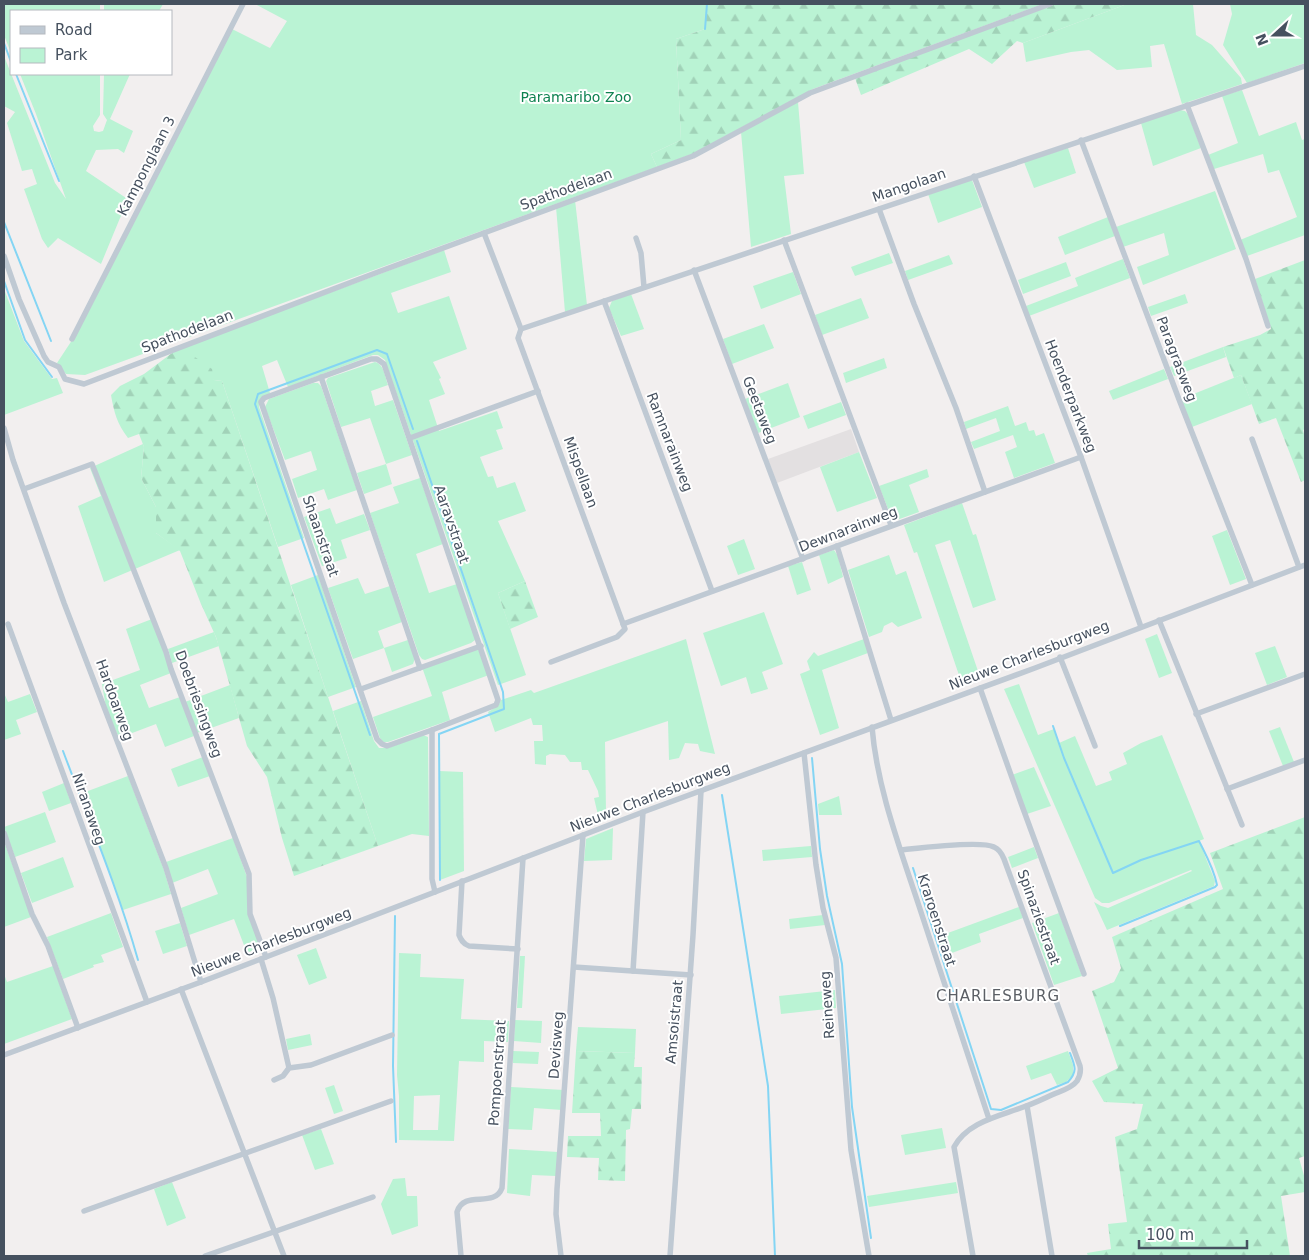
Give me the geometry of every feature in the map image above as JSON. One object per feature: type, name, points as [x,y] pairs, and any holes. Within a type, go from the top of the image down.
[{"type":"street","name":"Kamponglaan 3","points":[[72,339],[243,4]]},
{"type":"street","name":"Spathodelaan","points":[[4,256],[38,345],[48,362],[59,367],[64,379],[84,384],[693,156],[810,93],[1050,4]]},
{"type":"street","name":"Mangolaan","points":[[521,329],[1305,66]]},
{"type":"street","points":[[1187,105],[1246,259],[1268,326]]},
{"type":"street","name":"Paragrasweg","points":[[1081,140],[1180,402],[1252,585]]},
{"type":"street","name":"Hoenderparkweg","points":[[974,176],[1081,457],[1141,626]]},
{"type":"street","points":[[879,209],[914,304],[956,408],[985,492]]},
{"type":"street","name":"Mispellaan","points":[[484,233],[521,329],[518,338],[624,624]]},
{"type":"street","points":[[636,238],[641,253],[644,287]]},
{"type":"street","points":[[784,240],[891,526]]},
{"type":"street","name":"Geetaweg","points":[[694,270],[803,559]]},
{"type":"street","name":"Ramnarainweg","points":[[604,301],[712,591]]},
{"type":"street","name":"Shaanstraat","points":[[377,359],[371,359],[264,398],[261,402],[377,739],[387,746],[496,705],[498,700]]},
{"type":"street","name":"Aaravstraat","points":[[377,359],[384,364],[498,700]]},
{"type":"street","points":[[321,377],[420,668]]},
{"type":"street","points":[[410,438],[538,391]]},
{"type":"street","name":"Hardoarweg","points":[[4,428],[13,460],[98,693],[166,868],[201,982]]},
{"type":"street","points":[[1252,439],[1302,566]]},
{"type":"street","name":"Dewnarainweg","points":[[624,624],[1081,457]]},
{"type":"street","name":"Doebriesingweg","points":[[24,489],[92,464],[166,652],[171,670],[249,874],[250,914],[264,958],[289,1068]]},
{"type":"street","points":[[838,546],[891,720]]},
{"type":"street","name":"Nieuwe Charlesburgweg","points":[[4,1055],[181,990],[643,812],[980,688],[1302,566]]},
{"type":"street","points":[[1159,620],[1242,826]]},
{"type":"street","name":"Niranaweg","points":[[8,624],[148,1002]]},
{"type":"street","points":[[551,662],[617,637],[625,629],[624,624]]},
{"type":"street","points":[[361,689],[481,646]]},
{"type":"street","points":[[1060,658],[1095,746]]},
{"type":"street","points":[[1196,714],[1305,674]]},
{"type":"street","points":[[980,688],[1084,974]]},
{"type":"street","name":"Kraroenstraat","points":[[872,727],[874,752],[881,782],[901,850],[989,1119]]},
{"type":"street","points":[[432,730],[432,878],[435,892]]},
{"type":"street","name":"Reineweg","points":[[804,752],[816,865],[836,958],[851,1150],[868,1256]]},
{"type":"street","points":[[1227,789],[1305,760]]},
{"type":"street","name":"Amsoistraat","points":[[670,1256],[701,791]]},
{"type":"street","points":[[633,971],[643,812]]},
{"type":"street","points":[[4,832],[32,914],[48,946],[78,1028]]},
{"type":"street","name":"Devisweg","points":[[561,1256],[556,1214],[557,1189],[583,835]]},
{"type":"street","name":"Spinaziestraat","points":[[901,850],[960,845],[988,845],[1001,853],[1078,1057],[1081,1072],[1078,1080],[1071,1086],[1027,1106]]},
{"type":"street","name":"Pompoenstraat","points":[[461,1256],[457,1212],[459,1207],[466,1200],[495,1197],[502,1188],[523,858]]},
{"type":"street","points":[[462,881],[460,940],[469,946],[518,949]]},
{"type":"street","points":[[574,967],[690,975]]},
{"type":"street","points":[[181,990],[284,1256]]},
{"type":"street","points":[[274,1080],[283,1076],[289,1068],[311,1065],[392,1035]]},
{"type":"street","points":[[84,1211],[391,1101]]},
{"type":"street","points":[[973,1256],[954,1147],[964,1133],[989,1119],[1027,1106],[1052,1256]]},
{"type":"street","points":[[205,1256],[372,1197]]},
{"type":"shaded area","points":[[851,429],[859,452],[777,483],[768,459]]},
{"type":"green space","points":[[4,4],[100,4],[100,10],[10,10],[10,50],[4,35]]},
{"type":"green space","points":[[104,4],[163,4],[160,10],[104,10]]},
{"type":"green space","name":"Paramaribo Zoo","points":[[255,4],[707,4],[705,29],[676,39],[681,140],[651,154],[657,167],[85,375],[66,374],[57,363],[80,328],[232,29],[270,48],[287,21]]},
{"type":"green space","points":[[707,4],[1043,4],[813,89],[692,154],[657,167],[651,154],[681,140],[676,39],[705,29]]},
{"type":"green space","points":[[1056,4],[1127,4],[1023,43],[1017,41],[992,64],[969,49],[861,95],[855,78]]},
{"type":"green space","points":[[1127,4],[1193,4],[1196,35],[1212,45],[1241,78],[1242,84],[1182,104],[1164,44],[1150,46],[1152,67],[1117,70],[1089,50],[1026,62],[1023,43]]},
{"type":"green space","points":[[1230,4],[1305,4],[1305,63],[1247,83],[1223,45],[1232,14]]},
{"type":"green space","points":[[4,56],[10,75],[12,75],[55,183],[66,199],[20,75],[100,75],[100,115],[93,126],[94,131],[99,132],[103,131],[107,120],[103,114],[104,75],[130,75],[110,119],[133,131],[124,153],[118,149],[96,150],[86,171],[129,200],[101,264],[58,238],[48,248],[42,239],[24,189],[37,184],[32,169],[22,171],[7,123],[15,112],[4,106]]},
{"type":"green space","points":[[1242,90],[1259,136],[1296,122],[1302,140],[1305,139],[1305,235],[1247,256],[1240,240],[1297,217],[1279,170],[1268,173],[1263,154],[1214,169],[1208,155],[1238,143],[1222,96]]},
{"type":"green space","points":[[798,102],[804,174],[784,176],[791,234],[751,247],[741,132]]},
{"type":"green space","points":[[1180,110],[1188,114],[1201,148],[1153,166],[1141,123]]},
{"type":"green space","points":[[1068,148],[1076,173],[1034,188],[1024,162]]},
{"type":"green space","points":[[972,180],[982,207],[938,223],[928,194]]},
{"type":"green space","points":[[1215,191],[1236,249],[1143,285],[1137,267],[1169,255],[1164,233],[1123,247],[1116,227]]},
{"type":"green space","points":[[575,200],[587,305],[565,312],[556,207]]},
{"type":"green space","points":[[1108,217],[1115,236],[1065,255],[1058,237]]},
{"type":"green space","points":[[444,250],[451,272],[391,293],[398,313],[449,296],[467,349],[433,362],[441,378],[439,379],[445,394],[429,400],[439,431],[497,411],[503,428],[496,430],[503,449],[480,457],[488,477],[493,476],[497,488],[515,482],[526,511],[498,521],[525,581],[498,593],[526,675],[498,685],[385,360],[378,355],[373,355],[288,387],[277,360],[262,366],[270,393],[259,403],[259,407],[304,538],[278,547],[222,381],[214,380],[176,350]]},
{"type":"green space","points":[[889,253],[893,263],[855,276],[851,267]]},
{"type":"green space","points":[[949,255],[953,264],[908,280],[905,271]]},
{"type":"green space","points":[[1123,259],[1130,278],[1029,316],[1026,306],[1078,286],[1075,278]]},
{"type":"green space","points":[[1305,260],[1305,429],[1303,430],[1305,438],[1305,480],[1301,482],[1276,418],[1259,424],[1241,375],[1234,378],[1223,347],[1260,335],[1271,329],[1255,279]]},
{"type":"green space","points":[[1066,262],[1071,276],[1023,294],[1018,280]]},
{"type":"green space","points":[[793,272],[801,294],[761,309],[753,286]]},
{"type":"green space","points":[[4,289],[24,341],[52,379],[57,378],[63,393],[4,415]]},
{"type":"green space","points":[[631,294],[644,329],[621,336],[609,308],[612,301]]},
{"type":"green space","points":[[1185,294],[1188,303],[1151,316],[1148,307]]},
{"type":"green space","points":[[861,298],[869,318],[822,335],[815,315]]},
{"type":"green space","points":[[764,324],[774,348],[732,364],[723,339]]},
{"type":"green space","points":[[1223,347],[1226,357],[1174,376],[1170,367]]},
{"type":"green space","points":[[176,350],[195,357],[212,369],[214,380],[222,381],[378,846],[294,876],[282,838],[267,777],[247,746],[216,637],[180,551],[156,533],[156,507],[141,478],[144,447],[139,434],[128,438],[116,418],[113,407],[111,395],[120,386],[144,374]]},
{"type":"green space","points":[[884,358],[887,368],[846,383],[843,373]]},
{"type":"green space","points":[[375,362],[382,368],[388,385],[371,391],[375,406],[393,400],[412,455],[386,464],[370,418],[341,427],[326,381],[328,378]]},
{"type":"green space","points":[[1164,369],[1168,379],[1113,400],[1109,391]]},
{"type":"green space","points":[[1241,375],[1252,404],[1192,427],[1181,399]]},
{"type":"green space","points":[[313,383],[318,383],[321,386],[357,490],[328,500],[324,489],[298,498],[292,479],[317,470],[311,451],[285,460],[265,407],[269,399]]},
{"type":"green space","points":[[788,383],[800,417],[758,433],[745,399]]},
{"type":"green space","points":[[841,402],[846,415],[808,429],[803,416]]},
{"type":"green space","points":[[1008,406],[1015,426],[1026,422],[1029,431],[1034,430],[1036,436],[1044,433],[1055,463],[1014,478],[1005,452],[1017,447],[1013,435],[974,449],[971,442],[1000,431],[996,418],[966,429],[964,422]]},
{"type":"green space","points":[[143,444],[141,478],[156,507],[156,533],[180,550],[104,582],[78,506],[101,496],[90,468]]},
{"type":"green space","points":[[859,452],[877,498],[837,512],[820,467]]},
{"type":"green space","points":[[386,464],[392,484],[364,494],[357,473]]},
{"type":"green space","points":[[927,469],[929,477],[909,485],[919,512],[894,521],[879,486]]},
{"type":"green space","points":[[420,478],[443,544],[416,554],[429,593],[457,584],[475,636],[475,640],[471,643],[425,660],[419,655],[370,513],[399,503],[393,487]]},
{"type":"green space","points":[[962,503],[973,535],[976,534],[996,600],[973,608],[950,540],[935,545],[979,674],[961,681],[917,552],[914,553],[904,525]]},
{"type":"green space","points":[[330,508],[336,524],[364,514],[370,530],[341,540],[347,558],[322,566],[304,517]]},
{"type":"green space","points":[[1227,530],[1246,579],[1230,585],[1212,536]]},
{"type":"green space","points":[[744,539],[755,569],[738,575],[727,546]]},
{"type":"green space","points":[[834,550],[838,556],[843,577],[828,584],[819,555]]},
{"type":"green space","points":[[889,555],[896,575],[906,571],[922,618],[898,627],[892,622],[884,626],[882,632],[869,637],[848,570]]},
{"type":"green space","points":[[802,562],[811,590],[797,595],[788,566]]},
{"type":"green space","points":[[318,575],[356,687],[328,697],[291,585]]},
{"type":"green space","points":[[358,578],[365,594],[390,586],[402,622],[378,631],[384,648],[353,659],[328,588]]},
{"type":"green space","points":[[525,581],[538,617],[510,629],[498,593]]},
{"type":"green space","points":[[764,612],[783,664],[762,672],[768,689],[751,694],[746,677],[721,686],[703,633]]},
{"type":"green space","points":[[152,619],[171,673],[140,685],[149,708],[180,697],[194,736],[165,747],[156,724],[119,738],[106,708],[102,684],[140,670],[126,629]]},
{"type":"green space","points":[[214,632],[219,646],[172,663],[168,649]]},
{"type":"green space","points":[[1157,634],[1172,673],[1159,678],[1145,639]]},
{"type":"green space","points":[[686,639],[715,754],[700,751],[698,744],[685,743],[679,758],[669,760],[668,721],[605,742],[606,812],[598,815],[594,798],[599,797],[598,791],[588,770],[582,770],[581,762],[570,762],[565,755],[550,754],[546,756],[546,765],[535,764],[534,741],[543,741],[542,725],[533,725],[531,718],[495,732],[488,712],[498,706],[501,700],[531,690],[534,693]]},
{"type":"green space","points":[[864,639],[868,653],[822,670],[839,728],[820,735],[800,674],[810,670],[807,661],[814,652],[818,656]]},
{"type":"green space","points":[[408,640],[415,658],[413,664],[392,672],[384,648]]},
{"type":"green space","points":[[1275,646],[1287,677],[1267,685],[1255,653]]},
{"type":"green space","points":[[478,649],[489,675],[442,692],[450,720],[388,742],[383,742],[373,717],[432,696],[422,667]]},
{"type":"green space","points":[[1019,684],[1038,735],[1054,729],[1059,743],[1075,736],[1096,786],[1112,780],[1109,772],[1127,764],[1123,753],[1141,743],[1162,735],[1204,839],[1199,841],[1215,881],[1214,886],[1107,930],[1094,902],[1108,908],[1192,871],[1109,903],[1102,903],[1095,898],[1004,689]]},
{"type":"green space","points":[[230,685],[239,718],[197,733],[185,702]]},
{"type":"green space","points":[[4,693],[8,702],[30,694],[37,712],[16,720],[21,734],[4,740]]},
{"type":"green space","points":[[361,701],[374,741],[379,748],[388,748],[423,735],[428,737],[429,836],[412,834],[378,846],[333,711]]},
{"type":"green space","points":[[1280,727],[1294,762],[1283,766],[1269,731]]},
{"type":"green space","points":[[203,757],[210,776],[178,787],[171,769]]},
{"type":"green space","points":[[1034,767],[1051,806],[1027,814],[1012,775]]},
{"type":"green space","points":[[439,771],[463,772],[464,871],[440,880]]},
{"type":"green space","points":[[128,776],[164,870],[171,894],[123,910],[80,794]]},
{"type":"green space","points":[[64,783],[71,803],[49,811],[42,792]]},
{"type":"green space","points":[[839,796],[842,815],[819,815],[818,804]]},
{"type":"green space","points":[[45,812],[56,842],[15,857],[4,827]]},
{"type":"green space","points":[[1305,817],[1305,1156],[1299,1158],[1305,1179],[1305,1192],[1281,1196],[1290,1256],[1088,1256],[1087,1253],[1111,1249],[1108,1224],[1127,1222],[1115,1137],[1137,1129],[1143,1104],[1104,1102],[1092,1081],[1118,1068],[1092,991],[1114,982],[1121,968],[1112,937],[1223,889],[1210,853]]},
{"type":"green space","points":[[613,828],[612,860],[584,861],[586,839]]},
{"type":"green space","points":[[233,838],[247,877],[248,912],[260,947],[247,953],[234,919],[189,935],[181,908],[218,894],[208,869],[172,883],[166,862]]},
{"type":"green space","points":[[4,844],[31,917],[4,927]]},
{"type":"green space","points":[[811,846],[812,857],[763,861],[762,850]]},
{"type":"green space","points":[[1034,847],[1038,858],[1012,868],[1008,857]]},
{"type":"green space","points":[[63,857],[74,887],[32,903],[21,873]]},
{"type":"green space","points":[[1019,907],[1023,918],[979,934],[981,942],[944,956],[937,937]]},
{"type":"green space","points":[[111,913],[123,947],[101,955],[104,962],[63,979],[47,937]]},
{"type":"green space","points":[[1059,913],[1082,976],[1054,985],[1032,923]]},
{"type":"green space","points":[[823,915],[825,925],[790,929],[789,919]]},
{"type":"green space","points":[[180,923],[187,946],[163,954],[155,931]]},
{"type":"green space","points":[[316,948],[327,978],[309,985],[297,955]]},
{"type":"green space","points":[[399,953],[421,954],[420,977],[464,979],[461,1019],[509,1021],[508,1042],[484,1041],[484,1062],[459,1061],[454,1141],[399,1140],[397,1075]],"holes":[[[440,1095],[438,1130],[413,1130],[414,1096]]]},
{"type":"green space","points":[[520,956],[525,956],[522,1008],[517,1008]]},
{"type":"green space","points":[[53,966],[72,1019],[4,1044],[4,974],[7,982]]},
{"type":"green space","points":[[835,990],[836,1008],[781,1014],[779,996]]},
{"type":"green space","points":[[515,1020],[542,1021],[541,1043],[514,1041]]},
{"type":"green space","points":[[578,1027],[636,1029],[635,1053],[576,1051]]},
{"type":"green space","points":[[310,1034],[312,1045],[288,1050],[286,1039]]},
{"type":"green space","points":[[513,1051],[539,1052],[538,1064],[513,1063]]},
{"type":"green space","points":[[576,1051],[635,1053],[634,1067],[642,1067],[641,1109],[632,1109],[630,1129],[626,1130],[625,1181],[598,1180],[599,1158],[567,1157],[568,1136],[601,1136],[600,1113],[572,1113]]},
{"type":"green space","points":[[1068,1051],[1073,1065],[1073,1075],[1066,1082],[1057,1085],[1051,1073],[1031,1080],[1026,1066]]},
{"type":"green space","points":[[334,1085],[343,1111],[334,1114],[325,1088]]},
{"type":"green space","points":[[511,1087],[564,1090],[562,1110],[534,1108],[532,1130],[508,1129]]},
{"type":"green space","points":[[942,1128],[946,1148],[905,1155],[901,1135]]},
{"type":"green space","points":[[321,1129],[334,1164],[315,1170],[302,1135]]},
{"type":"green space","points":[[509,1149],[558,1152],[556,1176],[532,1175],[530,1196],[507,1193]]},
{"type":"green space","points":[[405,1178],[407,1196],[417,1196],[418,1226],[392,1235],[381,1204],[393,1179]]},
{"type":"green space","points":[[172,1182],[186,1218],[167,1226],[154,1189]]},
{"type":"green space","points":[[956,1182],[958,1193],[869,1207],[867,1196]]},
{"type":"waterway","points":[[705,29],[707,4]]},
{"type":"waterway","points":[[4,43],[10,59]]},
{"type":"waterway","points":[[16,75],[59,181]]},
{"type":"waterway","points":[[4,222],[51,341]]},
{"type":"waterway","points":[[4,281],[25,340],[52,377]]},
{"type":"waterway","points":[[370,735],[255,404],[258,394],[377,350],[387,354],[413,429]]},
{"type":"waterway","points":[[417,441],[503,692],[504,709],[439,734],[440,880]]},
{"type":"waterway","points":[[1053,726],[1064,758],[1113,873],[1141,860],[1199,841],[1214,873],[1217,885],[1215,887],[1120,926]]},
{"type":"waterway","points":[[63,751],[112,881],[138,960]]},
{"type":"waterway","points":[[812,758],[820,849],[827,896],[842,964],[852,1107],[871,1238]]},
{"type":"waterway","points":[[722,795],[768,1086],[775,1256]]},
{"type":"waterway","points":[[913,868],[991,1109],[1001,1110],[1068,1082],[1075,1068],[1070,1053]]},
{"type":"waterway","points":[[395,916],[393,1066],[396,1142]]},
{"type":"district","name":"CHARLESBURG","points":[[998,996]]}]
